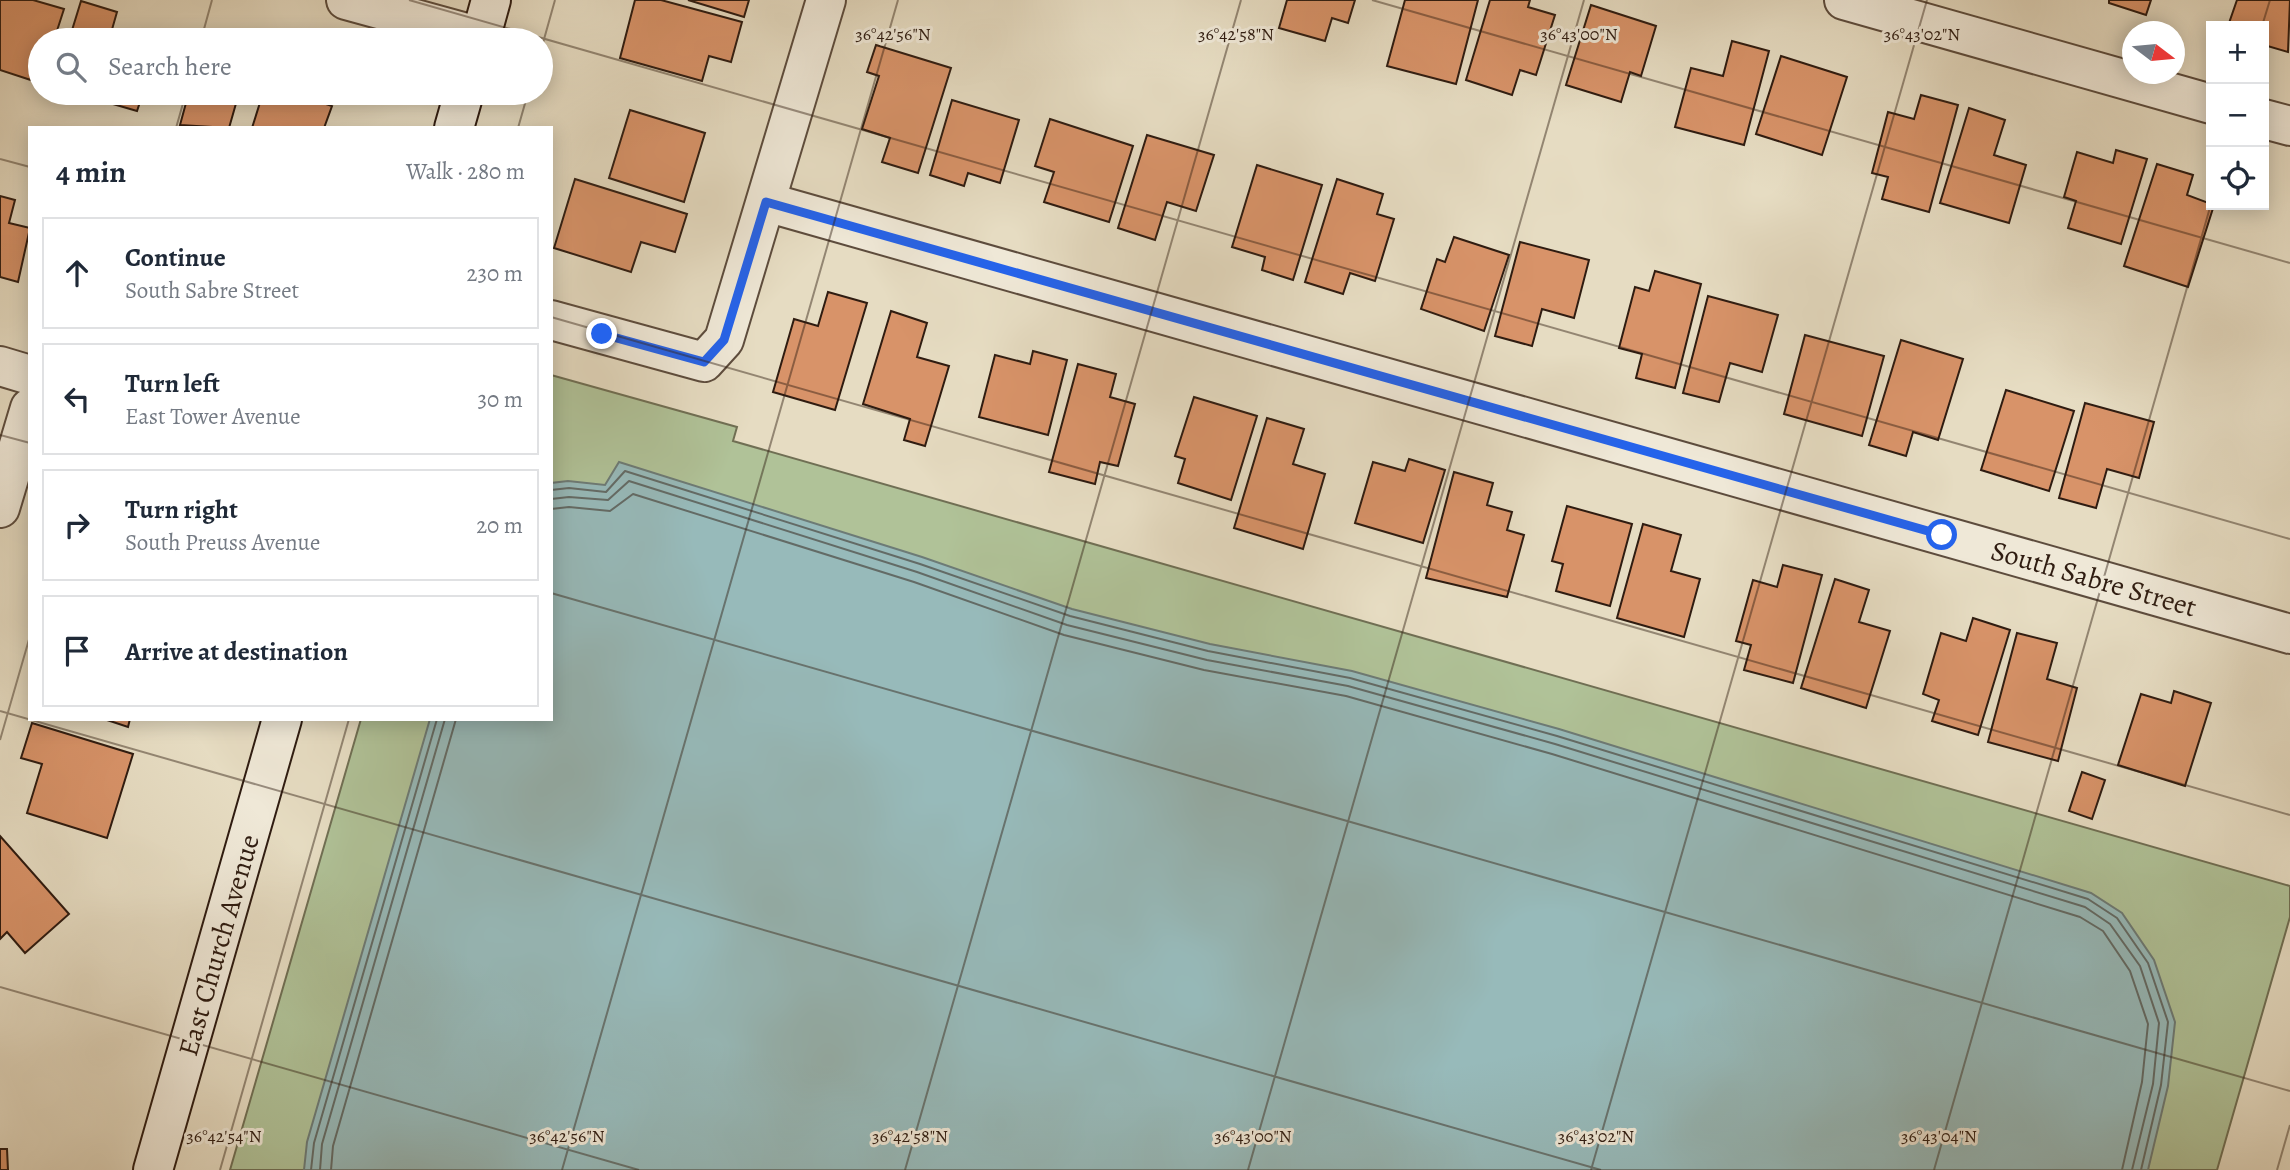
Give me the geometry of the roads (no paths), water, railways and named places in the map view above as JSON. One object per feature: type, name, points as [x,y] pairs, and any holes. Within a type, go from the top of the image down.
[{"type":"street","points":[[346,0],[442,28]]},
{"type":"street","points":[[483,28],[491,0]]},
{"type":"street","points":[[553,321],[704,362],[724,340],[827,0]]},
{"type":"street","points":[[1844,0],[2206,103]]},
{"type":"street","points":[[455,126],[461,105]]},
{"type":"street","points":[[2269,120],[2290,126]]},
{"type":"street","name":"South Sabre Street","points":[[766,202],[2290,634]]},
{"type":"street","points":[[0,366],[28,374]]},
{"type":"street","points":[[0,508],[28,415]]},
{"type":"street","name":"East Church Avenue","points":[[153,1170],[281,721]]},
{"type":"water","points":[[619,462],[922,557],[1072,609],[1210,644],[1352,671],[1559,729],[2091,893],[2122,913],[2154,960],[2175,1022],[2168,1086],[2148,1170],[304,1170],[307,1142],[429,721],[553,721],[553,483],[568,481],[605,485]]}]
